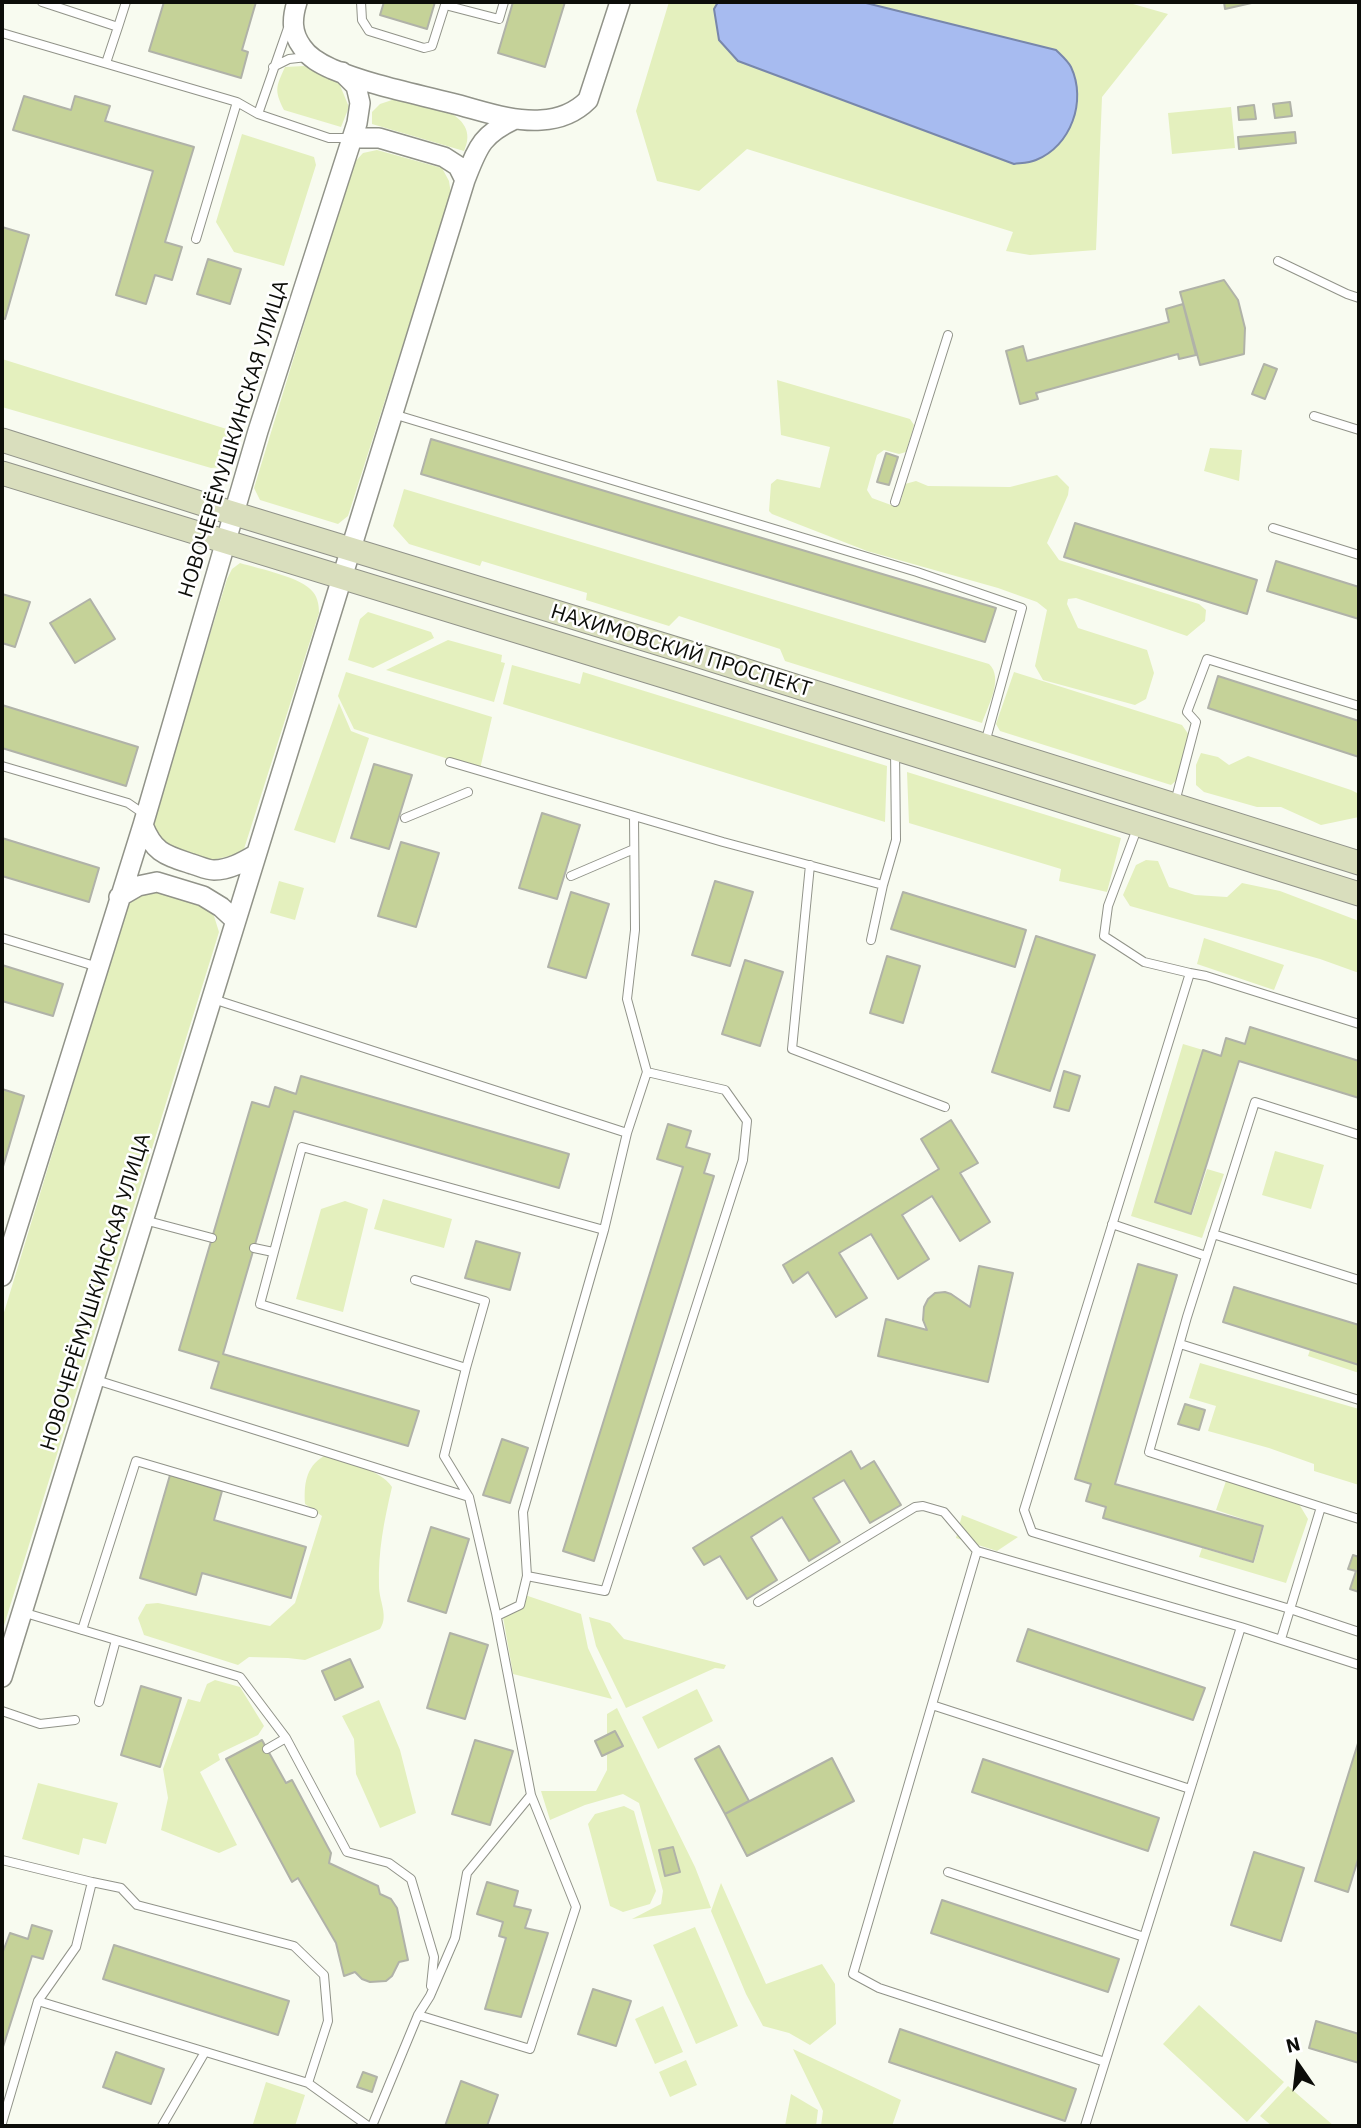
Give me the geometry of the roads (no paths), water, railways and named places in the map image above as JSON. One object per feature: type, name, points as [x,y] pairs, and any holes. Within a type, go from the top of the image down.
[{"type":"main road","name":"НАХИМОВСКИЙ ПРОСПЕКТ","points":[[2,440],[1359,863]]},
{"type":"main road","name":"НАХИМОВСКИЙ ПРОСПЕКТ","points":[[2,473],[1359,894]]},
{"type":"street","points":[[294,11],[301,46],[318,62],[369,82],[515,119],[541,120],[561,117],[577,110],[589,100],[620,2]]},
{"type":"street","name":"НОВОЧЕРЁМУШКИНСКАЯ УЛИЦА","points":[[3,1267],[144,820],[258,431],[353,138],[360,103],[356,86],[342,72]]},
{"type":"street","name":"НОВОЧЕРЁМУШКИНСКАЯ УЛИЦА","points":[[2,1677],[466,180],[481,143],[489,134],[515,119]]},
{"type":"street","points":[[353,138],[379,138],[444,157],[458,166],[466,180]]},
{"type":"street","points":[[144,820],[151,843],[166,856],[211,870],[234,866],[255,855]]},
{"type":"street","points":[[119,897],[138,886],[157,882],[203,896],[235,920]]},
{"type":"lane","points":[[42,2],[118,27]]},
{"type":"lane","points":[[106,63],[127,2]]},
{"type":"lane","points":[[361,2],[362,20],[369,31],[424,48],[432,46],[446,3],[499,19],[504,2]]},
{"type":"lane","points":[[258,114],[294,11]]},
{"type":"lane","points":[[2,33],[237,103],[258,114],[329,138],[353,138]]},
{"type":"lane","points":[[273,67],[289,59],[311,57]]},
{"type":"lane","points":[[196,239],[237,103]]},
{"type":"lane","points":[[1278,261],[1359,298]]},
{"type":"lane","points":[[895,502],[948,335]]},
{"type":"lane","points":[[393,414],[917,572],[1022,608],[985,746]]},
{"type":"lane","points":[[1314,416],[1359,430]]},
{"type":"lane","points":[[1273,528],[1359,555]]},
{"type":"lane","points":[[1174,805],[1196,722],[1187,712],[1207,659],[1359,706]]},
{"type":"lane","points":[[872,940],[883,885],[897,840],[895,748]]},
{"type":"lane","points":[[450,762],[883,885]]},
{"type":"lane","points":[[2,765],[128,803],[144,820]]},
{"type":"lane","points":[[405,818],[468,792]]},
{"type":"lane","points":[[497,1616],[520,1605],[527,1576],[523,1511],[604,1230],[628,1133],[648,1072],[627,999],[635,930],[634,816]]},
{"type":"lane","points":[[1138,825],[1108,906],[1104,936],[1144,962],[1206,976],[1359,1024]]},
{"type":"lane","points":[[571,876],[634,849]]},
{"type":"lane","points":[[810,865],[792,1049],[945,1107]]},
{"type":"lane","points":[[2,938],[98,967]]},
{"type":"lane","points":[[1190,973],[1024,1510],[1032,1532],[1359,1632]]},
{"type":"lane","points":[[211,998],[628,1133]]},
{"type":"lane","points":[[527,1576],[605,1591],[743,1160],[747,1121],[725,1090],[648,1072]]},
{"type":"lane","points":[[1359,1135],[1255,1102],[1206,1256],[1149,1452],[1359,1518]]},
{"type":"lane","points":[[466,1368],[260,1304],[302,1147],[604,1230]]},
{"type":"lane","points":[[143,1219],[212,1238]]},
{"type":"lane","points":[[1112,1224],[1206,1256]]},
{"type":"lane","points":[[1213,1234],[1359,1280]]},
{"type":"lane","points":[[254,1248],[274,1252]]},
{"type":"lane","points":[[415,1280],[485,1301],[443,1456],[469,1497],[497,1616],[531,1795],[576,1907],[530,2049],[418,2015]]},
{"type":"lane","points":[[1180,1344],[1359,1400]]},
{"type":"lane","points":[[93,1379],[469,1497]]},
{"type":"lane","points":[[82,1630],[136,1461],[313,1513]]},
{"type":"lane","points":[[758,1602],[915,1507],[923,1506],[944,1512],[977,1551],[1241,1627],[1359,1665]]},
{"type":"lane","points":[[1281,1639],[1321,1507]]},
{"type":"lane","points":[[977,1551],[853,1974],[879,1987],[1105,2062]]},
{"type":"lane","points":[[22,1612],[240,1677],[286,1738],[347,1852],[389,1863],[411,1879],[434,1957],[430,1996]]},
{"type":"lane","points":[[1085,2126],[1241,1627]]},
{"type":"lane","points":[[99,1702],[117,1640]]},
{"type":"lane","points":[[932,1705],[1190,1789]]},
{"type":"lane","points":[[2,1712],[40,1724],[75,1720]]},
{"type":"lane","points":[[267,1749],[286,1738]]},
{"type":"lane","points":[[38,2001],[308,2083],[370,2126],[455,1938],[467,1873],[531,1795]]},
{"type":"lane","points":[[2,1860],[121,1888],[137,1905],[294,1946],[324,1975],[328,2021],[308,2083]]},
{"type":"lane","points":[[948,1872],[1144,1937]]},
{"type":"lane","points":[[2,2123],[5,2097],[38,2001],[76,1947],[92,1882]]},
{"type":"lane","points":[[162,2126],[205,2052]]},
{"type":"water","points":[[718,2],[862,2],[1056,50],[1070,65],[1076,80],[1073,121],[1067,133],[1048,153],[1033,161],[1014,164],[738,61],[719,40],[714,9]]}]
